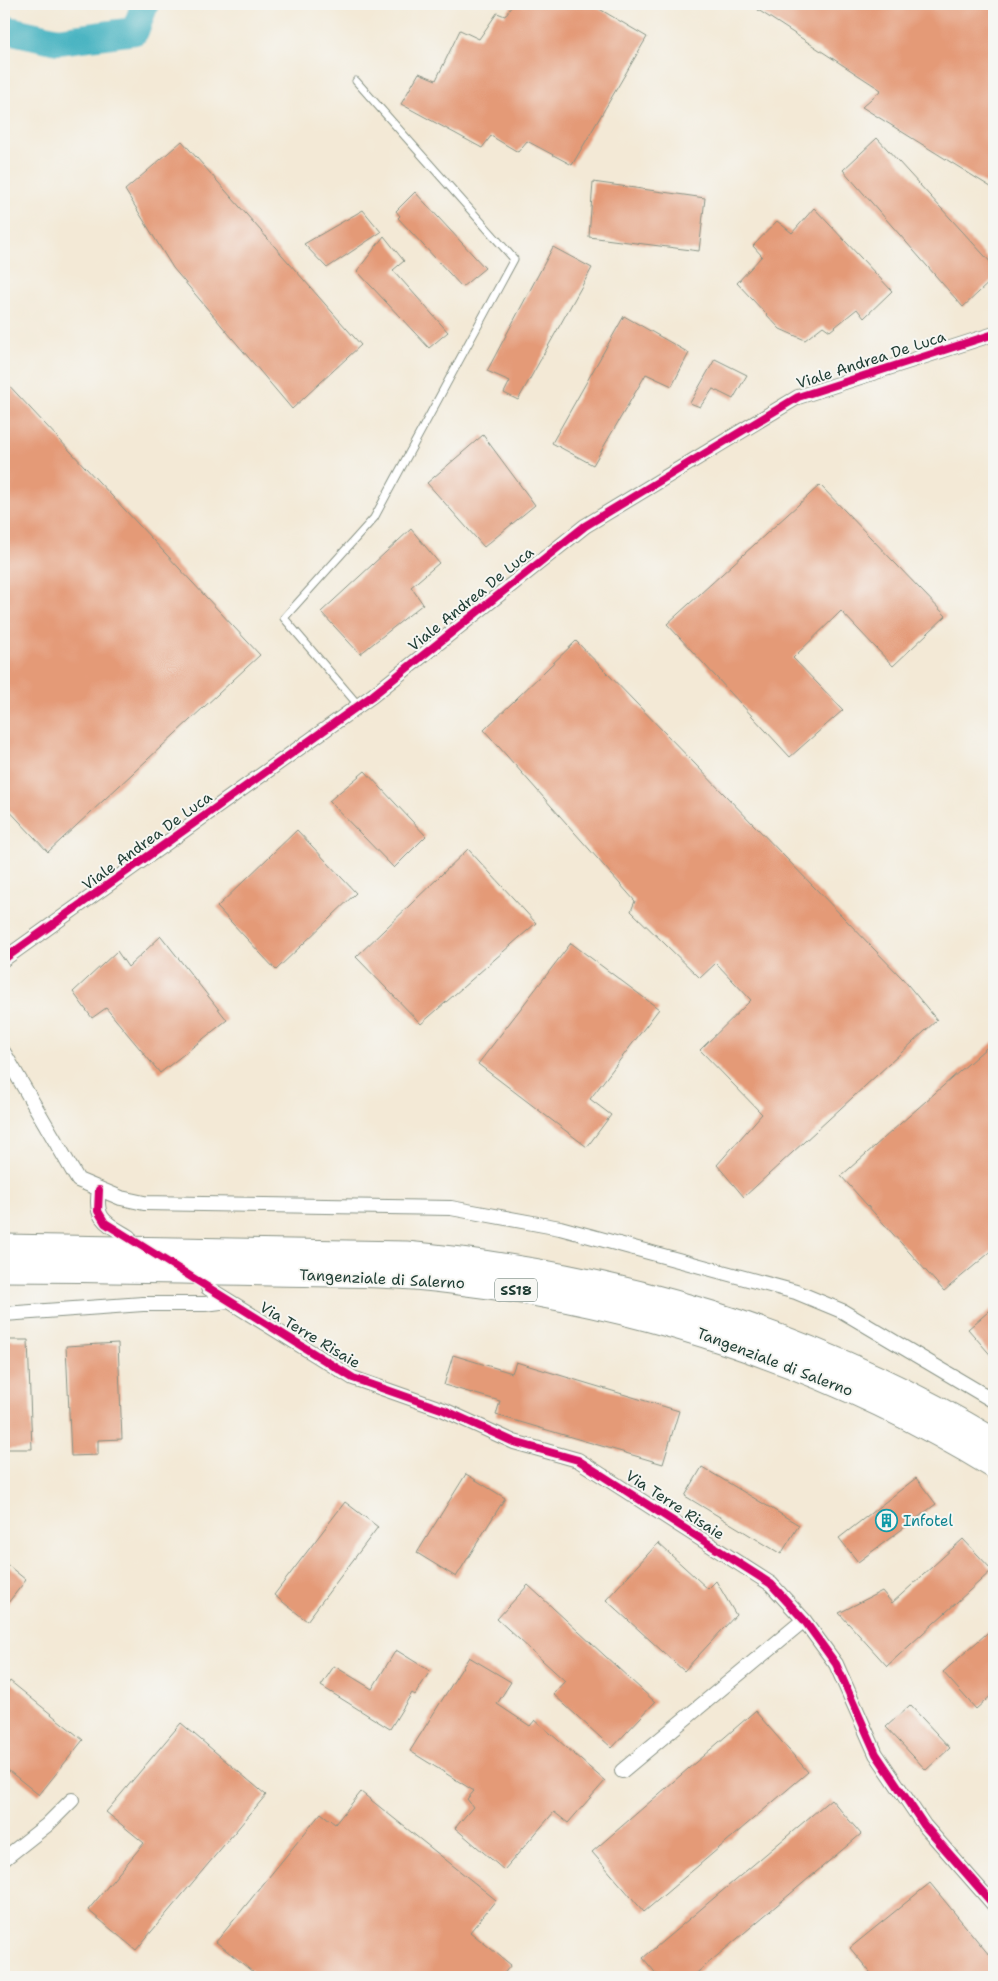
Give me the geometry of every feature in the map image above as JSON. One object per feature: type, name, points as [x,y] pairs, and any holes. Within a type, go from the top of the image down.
[{"type":"highway","name":"Tangenziale di Salerno","points":[[4,1247],[406,1254],[473,1262],[585,1280],[639,1292],[715,1314],[818,1352],[925,1402],[994,1441]]},
{"type":"highway","name":"Tangenziale di Salerno","points":[[4,1269],[340,1274],[415,1277],[529,1292],[599,1305],[713,1336],[812,1372],[915,1421],[994,1466]]},
{"type":"street","name":"Viale Andrea De Luca","points":[[4,959],[359,706],[585,526],[798,397],[994,334]]},
{"type":"street","points":[[4,1053],[78,1180],[99,1190],[144,1203],[451,1208],[560,1228],[796,1292],[842,1311],[994,1401]]},
{"type":"street","points":[[99,1190],[98,1212],[105,1223],[129,1237]]},
{"type":"street","name":"Via Terre Risaie","points":[[208,1288],[353,1378],[444,1410],[514,1442],[578,1460],[771,1584],[804,1620],[836,1664],[876,1754],[924,1825],[994,1905]]},
{"type":"street","points":[[4,1314],[143,1304],[206,1304],[228,1301]]},
{"type":"street","points":[[622,1771],[804,1620]]},
{"type":"street","points":[[4,1858],[46,1825],[72,1800]]},
{"type":"lane","points":[[356,81],[514,259],[374,518],[284,618],[359,706]]},
{"type":"building","points":[[513,4],[591,4],[647,37],[572,165],[527,141],[518,152],[491,136],[482,148],[401,104],[419,73],[436,80],[460,30],[479,39],[497,13],[505,16]]},
{"type":"building","points":[[749,4],[990,4],[994,7],[994,189],[862,107],[881,90]]},
{"type":"building","points":[[877,138],[994,266],[994,278],[963,307],[843,170]]},
{"type":"building","points":[[182,141],[361,345],[292,409],[173,268],[125,190]]},
{"type":"building","points":[[593,182],[705,198],[699,251],[589,237]]},
{"type":"building","points":[[415,192],[485,268],[462,287],[398,218],[400,216],[396,211]]},
{"type":"building","points":[[814,208],[892,291],[864,318],[857,309],[830,331],[823,326],[805,340],[780,329],[737,283],[762,256],[753,246],[777,221],[792,233]]},
{"type":"building","points":[[363,210],[381,232],[327,268],[304,244]]},
{"type":"building","points":[[384,236],[404,261],[393,270],[448,332],[429,348],[357,271]]},
{"type":"building","points":[[553,247],[592,268],[518,400],[504,393],[510,381],[487,371]]},
{"type":"building","points":[[624,316],[689,353],[672,386],[646,374],[593,465],[552,443]]},
{"type":"building","points":[[715,359],[747,375],[733,399],[713,389],[700,407],[690,403]]},
{"type":"building","points":[[4,380],[260,655],[48,852],[4,805]]},
{"type":"building","points":[[483,435],[535,505],[484,547],[427,483]]},
{"type":"building","points":[[820,485],[946,616],[893,666],[841,611],[793,658],[843,710],[790,757],[667,624]]},
{"type":"building","points":[[411,529],[439,563],[411,587],[423,604],[360,654],[321,612]]},
{"type":"building","points":[[576,641],[903,979],[937,1020],[744,1197],[717,1165],[762,1114],[700,1050],[751,1000],[716,963],[700,978],[631,911],[635,901],[484,730]]},
{"type":"building","points":[[365,771],[426,836],[394,868],[329,801]]},
{"type":"building","points":[[297,830],[356,893],[276,970],[217,907]]},
{"type":"building","points":[[468,849],[536,923],[421,1024],[356,957]]},
{"type":"building","points":[[161,936],[227,1020],[160,1073],[106,1008],[92,1018],[73,992],[117,951],[128,967]]},
{"type":"building","points":[[571,943],[659,1009],[590,1099],[611,1115],[587,1147],[478,1064]]},
{"type":"building","points":[[994,1041],[994,1249],[944,1291],[841,1176]]},
{"type":"building","points":[[994,1307],[994,1359],[968,1329]]},
{"type":"building","points":[[4,1340],[28,1340],[32,1449],[4,1449]]},
{"type":"building","points":[[118,1343],[122,1439],[98,1440],[98,1455],[71,1456],[66,1346]]},
{"type":"building","points":[[453,1355],[512,1373],[516,1362],[679,1411],[663,1464],[496,1415],[500,1401],[444,1385]]},
{"type":"building","points":[[702,1467],[799,1525],[781,1554],[685,1496]]},
{"type":"building","points":[[466,1474],[505,1498],[456,1577],[417,1553]]},
{"type":"building","name":"Infotel","points":[[916,1478],[936,1504],[858,1562],[839,1538]]},
{"type":"building","points":[[345,1502],[378,1527],[307,1621],[274,1595]]},
{"type":"building","points":[[963,1539],[992,1570],[887,1666],[839,1613],[882,1591],[892,1603]]},
{"type":"building","points":[[658,1543],[708,1589],[716,1581],[736,1615],[684,1671],[606,1600]]},
{"type":"building","points":[[4,1562],[26,1580],[4,1608]]},
{"type":"building","points":[[528,1585],[655,1702],[612,1748],[553,1694],[565,1681],[497,1619]]},
{"type":"building","points":[[994,1627],[994,1693],[976,1709],[943,1672]]},
{"type":"building","points":[[396,1650],[430,1671],[415,1695],[412,1693],[390,1729],[321,1686],[334,1666],[372,1689]]},
{"type":"building","points":[[469,1657],[511,1682],[497,1704],[530,1726],[535,1720],[605,1781],[568,1823],[554,1812],[504,1870],[455,1828],[473,1807],[467,1799],[474,1791],[410,1751]]},
{"type":"building","points":[[10,1681],[83,1740],[39,1795],[4,1767],[4,1690]]},
{"type":"building","points":[[910,1705],[950,1748],[926,1770],[886,1727]]},
{"type":"building","points":[[755,1711],[808,1772],[644,1912],[592,1852]]},
{"type":"building","points":[[181,1723],[266,1795],[136,1950],[88,1910],[144,1843],[106,1812]]},
{"type":"building","points":[[361,1792],[496,1900],[470,1932],[511,1965],[501,1977],[259,1977],[216,1942],[321,1813],[335,1824]]},
{"type":"building","points":[[831,1799],[861,1834],[692,1977],[659,1977],[643,1958]]},
{"type":"building","points":[[930,1883],[994,1961],[994,1977],[874,1977],[850,1948]]},
{"type":"waterway","points":[[4,29],[58,41],[135,31],[145,4]]},
{"type":"cycle path","points":[[4,959],[372,696],[585,526],[798,397],[994,334]]},
{"type":"cycle path","points":[[99,1190],[98,1211],[105,1223],[353,1378],[444,1410],[514,1442],[578,1460],[771,1584],[804,1620],[836,1664],[876,1754],[924,1825],[994,1905]]},
{"type":"place","name":"Infotel","points":[[887,1521]]}]
